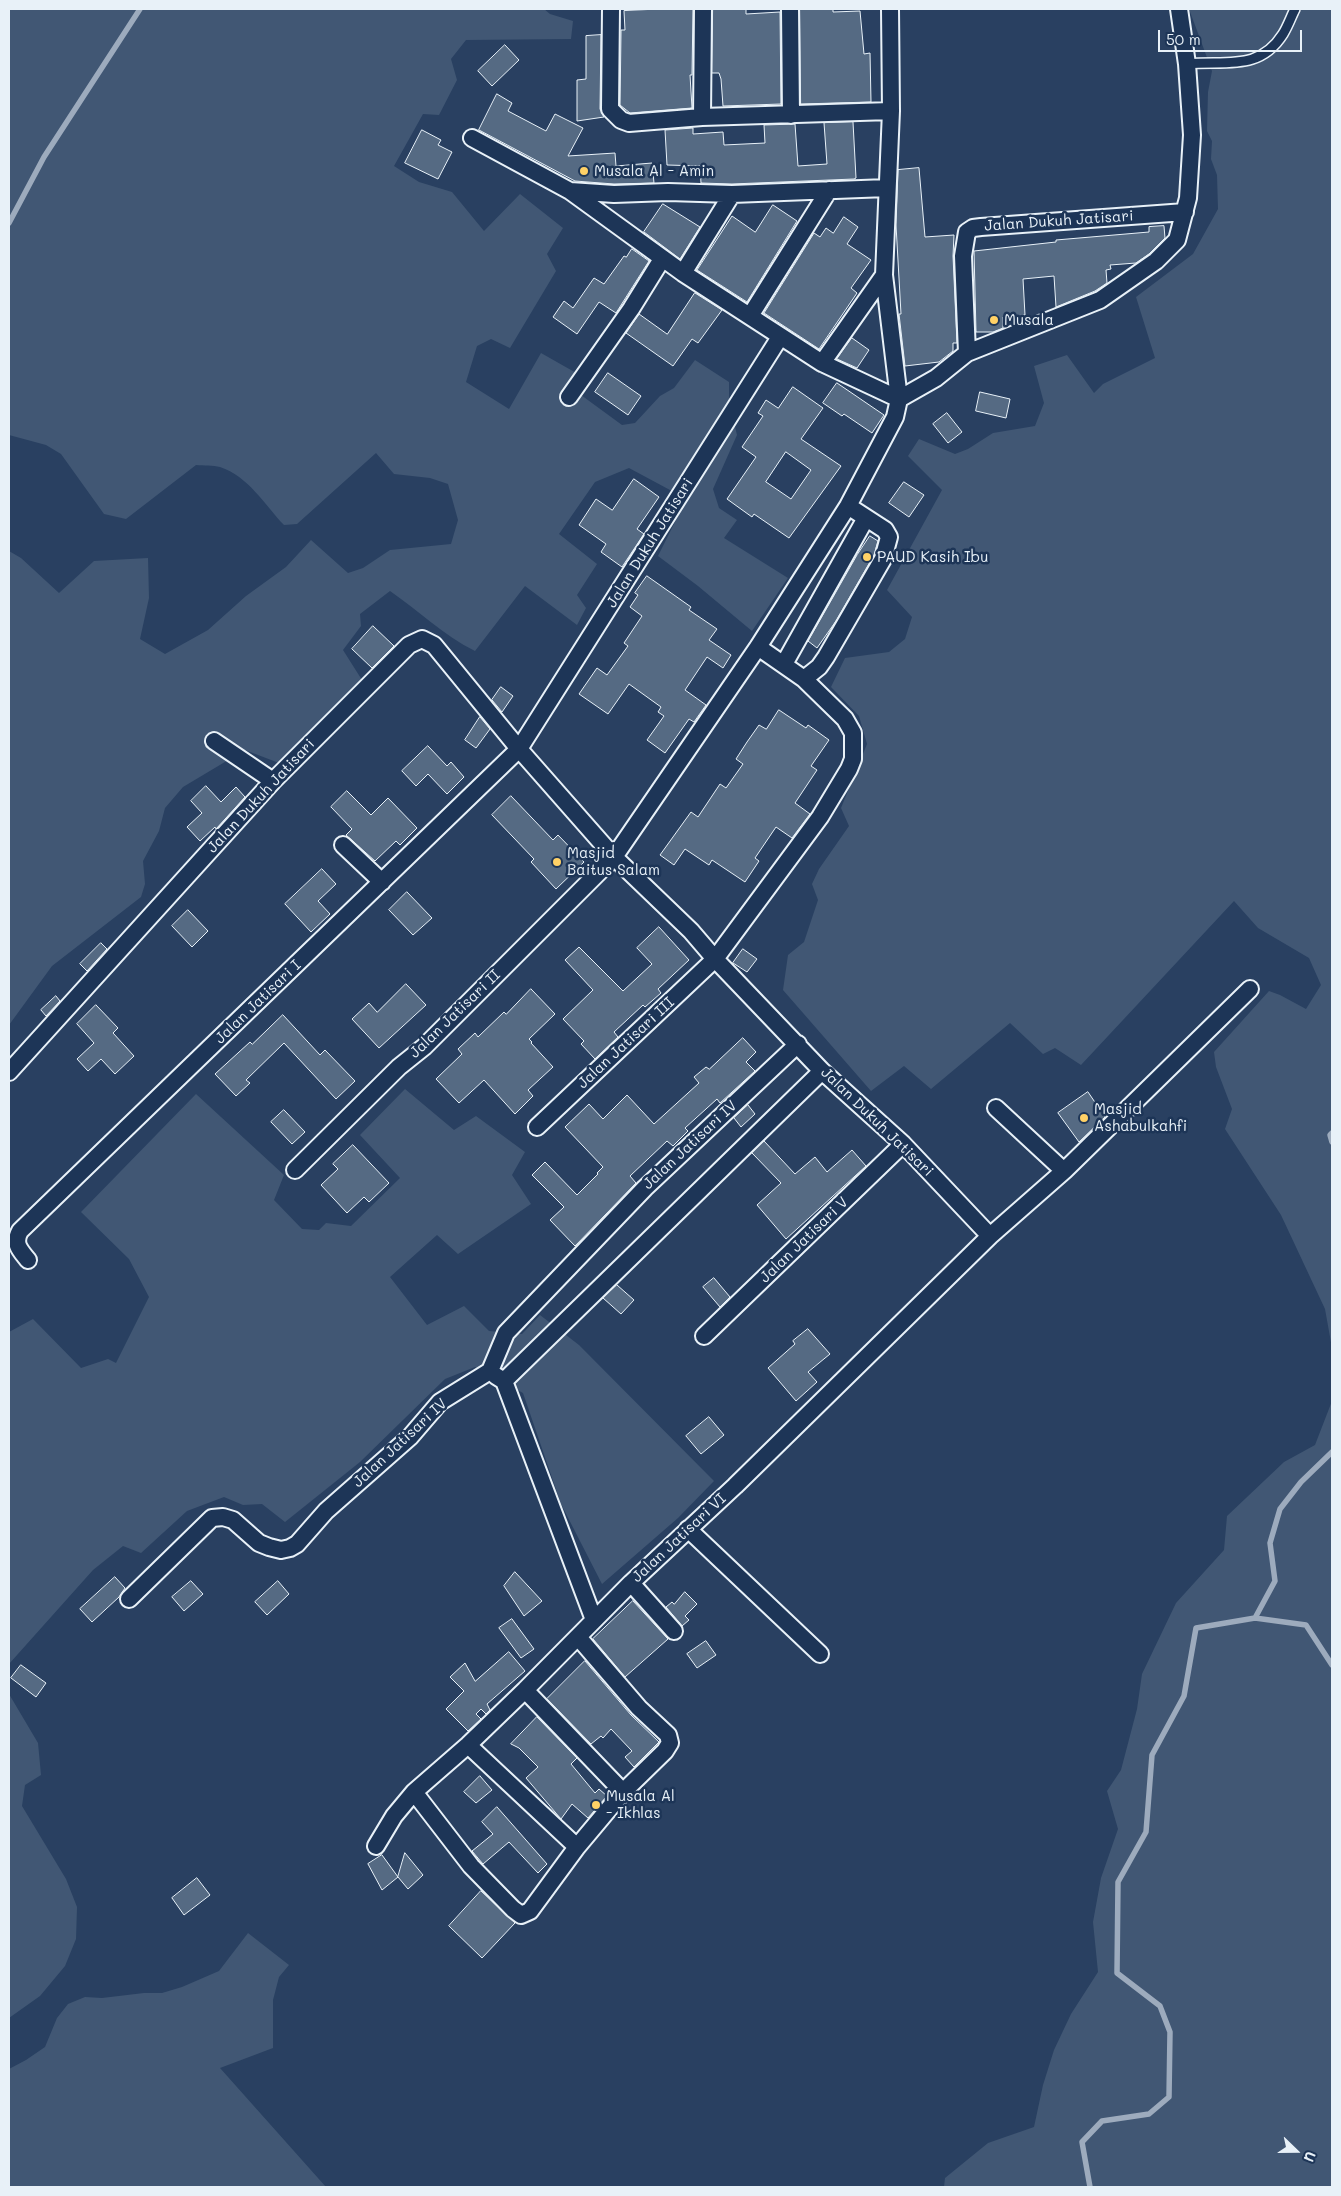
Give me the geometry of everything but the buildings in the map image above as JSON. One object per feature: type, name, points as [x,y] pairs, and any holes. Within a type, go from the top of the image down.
[{"type":"street","points":[[611,9],[610,109],[614,115],[629,123],[702,116],[890,111]]},
{"type":"street","points":[[702,9],[702,116]]},
{"type":"street","points":[[790,9],[791,115]]},
{"type":"street","points":[[614,857],[758,647],[848,506],[895,418],[899,398],[884,275],[890,111],[890,9]]},
{"type":"street","points":[[899,398],[936,378],[967,353],[1100,300],[1156,262],[1177,240],[1188,198],[1192,135],[1187,64],[1179,9]]},
{"type":"street","points":[[472,138],[570,191],[682,273],[822,363],[899,398]]},
{"type":"street","points":[[570,191],[614,194],[668,192],[732,194],[887,188]]},
{"type":"street","points":[[750,316],[829,190]]},
{"type":"street","points":[[682,273],[732,194]]},
{"type":"street","name":"Jalan Dukuh Jatisari","points":[[967,353],[963,256],[967,232],[973,228],[1184,212]]},
{"type":"street","points":[[569,398],[631,309],[662,259]]},
{"type":"street","points":[[822,363],[884,275]]},
{"type":"street","name":"Jalan Dukuh Jatisari","points":[[519,749],[780,337]]},
{"type":"street","points":[[804,679],[819,667],[826,657],[883,559],[889,537],[885,530],[848,506]]},
{"type":"street","points":[[784,664],[866,518]]},
{"type":"street","name":"Jalan Dukuh Jatisari","points":[[9,1072],[274,781],[409,645],[422,640],[434,645],[519,749],[614,857],[691,931],[715,959],[822,1071],[904,1144],[990,1236]]},
{"type":"street","points":[[715,959],[820,817],[853,759],[853,733],[845,719],[804,679],[758,647]]},
{"type":"street","points":[[214,742],[274,781]]},
{"type":"street","name":"Jalan Jatisari I","points":[[28,1260],[17,1245],[16,1237],[20,1231],[519,749]]},
{"type":"street","points":[[343,845],[382,882]]},
{"type":"street","name":"Jalan Jatisari II","points":[[295,1170],[398,1067],[431,1040],[614,857]]},
{"type":"street","name":"Jalan Jatisari III","points":[[537,1127],[715,959]]},
{"type":"street","points":[[990,1236],[1064,1171],[1250,989]]},
{"type":"street","name":"Jalan Jatisari IV","points":[[129,1599],[212,1518],[223,1517],[233,1520],[259,1543],[269,1547],[280,1550],[290,1548],[326,1512],[410,1437],[440,1402],[490,1371],[506,1333],[645,1188],[798,1044]]},
{"type":"street","points":[[504,1381],[822,1071]]},
{"type":"street","points":[[996,1108],[1064,1171]]},
{"type":"street","name":"Jalan Jatisari V","points":[[704,1336],[904,1144]]},
{"type":"street","name":"Jalan Jatisari VI","points":[[376,1846],[394,1816],[414,1792],[468,1745],[525,1690],[631,1583],[688,1530],[990,1236]]},
{"type":"street","points":[[490,1371],[504,1381],[594,1620]]},
{"type":"street","points":[[688,1530],[820,1654]]},
{"type":"street","points":[[631,1583],[674,1631]]},
{"type":"street","points":[[414,1792],[471,1866],[513,1909],[521,1915],[530,1911],[577,1848],[623,1792],[665,1751],[669,1739],[578,1637]]},
{"type":"street","points":[[525,1690],[623,1792]]},
{"type":"street","points":[[468,1745],[577,1848]]},
{"type":"lane","points":[[1187,64],[1252,61],[1273,47],[1283,33],[1295,9]]},
{"type":"shaded area","points":[[9,9],[544,9],[550,14],[573,21],[571,39],[466,40],[451,59],[457,80],[439,115],[423,114],[394,166],[419,182],[452,192],[484,231],[520,194],[563,228],[547,254],[556,271],[510,348],[491,339],[477,346],[466,382],[509,409],[541,353],[578,374],[581,395],[622,425],[635,423],[660,396],[674,388],[695,360],[729,382],[729,402],[737,435],[713,489],[719,508],[737,520],[724,538],[788,578],[752,631],[658,556],[684,504],[670,490],[629,468],[595,482],[559,534],[597,564],[577,595],[586,608],[577,625],[525,586],[475,651],[463,645],[390,591],[360,614],[361,626],[343,650],[362,680],[279,763],[245,750],[183,787],[165,808],[159,831],[143,861],[145,884],[141,897],[52,966],[9,1025],[9,551],[21,558],[59,593],[94,561],[148,558],[149,598],[140,639],[165,654],[208,630],[246,596],[286,567],[311,540],[348,573],[363,568],[390,550],[451,544],[458,520],[448,484],[430,478],[394,474],[376,453],[297,524],[284,525],[248,484],[230,471],[217,466],[196,465],[126,519],[104,514],[61,454],[46,445],[9,435]]},
{"type":"shaded area","points":[[1189,9],[1332,9],[1332,1348],[1325,1309],[1281,1215],[1225,1129],[1232,1109],[1216,1067],[1214,1052],[1269,991],[1306,1009],[1321,985],[1309,958],[1258,928],[1234,901],[1081,1065],[1055,1048],[1043,1054],[1010,1023],[931,1089],[904,1066],[871,1091],[783,990],[788,955],[804,942],[818,900],[812,884],[819,869],[849,826],[841,808],[867,744],[859,716],[831,687],[845,658],[889,652],[905,639],[912,617],[887,590],[942,490],[908,456],[919,439],[955,454],[968,449],[993,433],[1035,426],[1044,403],[1034,366],[1067,355],[1094,393],[1103,384],[1155,358],[1136,297],[1193,254],[1218,209],[1217,175],[1211,159],[1212,141],[1207,131],[1208,92],[1212,71]]},
{"type":"shaded area","points":[[405,1089],[454,1130],[476,1116],[525,1152],[512,1175],[531,1204],[458,1254],[437,1235],[390,1277],[427,1325],[464,1306],[489,1331],[522,1334],[540,1315],[579,1345],[714,1481],[678,1518],[602,1584],[561,1504],[523,1393],[475,1367],[445,1379],[360,1462],[285,1522],[262,1504],[243,1505],[224,1497],[187,1511],[141,1553],[123,1546],[93,1570],[9,1664],[9,1332],[33,1319],[81,1368],[108,1359],[116,1363],[149,1297],[129,1259],[81,1212],[196,1094],[284,1175],[274,1200],[302,1229],[319,1230],[326,1223],[351,1226],[400,1178],[360,1135]]},
{"type":"shaded area","points":[[1332,1401],[1332,2187],[944,2187],[945,2178],[988,2143],[1034,2127],[1043,2085],[1054,2050],[1071,2014],[1098,1972],[1093,1922],[1101,1878],[1118,1829],[1107,1791],[1121,1770],[1137,1709],[1142,1674],[1176,1603],[1224,1550],[1227,1516],[1284,1462],[1315,1445]]},
{"type":"shaded area","points":[[9,1694],[38,1743],[41,1775],[25,1785],[22,1806],[66,1879],[77,1907],[76,1939],[65,1966],[40,1996],[9,2018]]},
{"type":"shaded area","points":[[248,1933],[289,1965],[279,1977],[273,2000],[273,2048],[220,2068],[326,2187],[9,2187],[9,2069],[45,2047],[57,2018],[68,2004],[85,1997],[102,1998],[162,1993],[182,1987],[219,1971]]},
{"type":"waterway","points":[[9,223],[44,157],[140,9]]},
{"type":"waterway","points":[[1332,1133],[1330,1135],[1332,1142]]},
{"type":"waterway","points":[[1090,2187],[1082,2142],[1102,2121],[1149,2114],[1169,2097],[1170,2032],[1160,2006],[1117,1973],[1118,1882],[1146,1832],[1152,1755],[1184,1696],[1196,1628],[1255,1618],[1275,1581],[1270,1543],[1280,1509],[1301,1482],[1332,1452]]},
{"type":"waterway","points":[[1255,1618],[1306,1625],[1332,1665]]},
{"type":"place","name":"Musala Al - Amin","points":[[584,171]]},
{"type":"place","name":"Musala","points":[[994,320]]},
{"type":"place","name":"PAUD Kasih Ibu","points":[[867,557]]},
{"type":"place","name":"Masjid Baitus Salam","points":[[557,862]]},
{"type":"place","name":"Masjid Ashabulkahfi","points":[[1084,1118]]},
{"type":"place","name":"Musala Al - Ikhlas","points":[[596,1805]]}]
